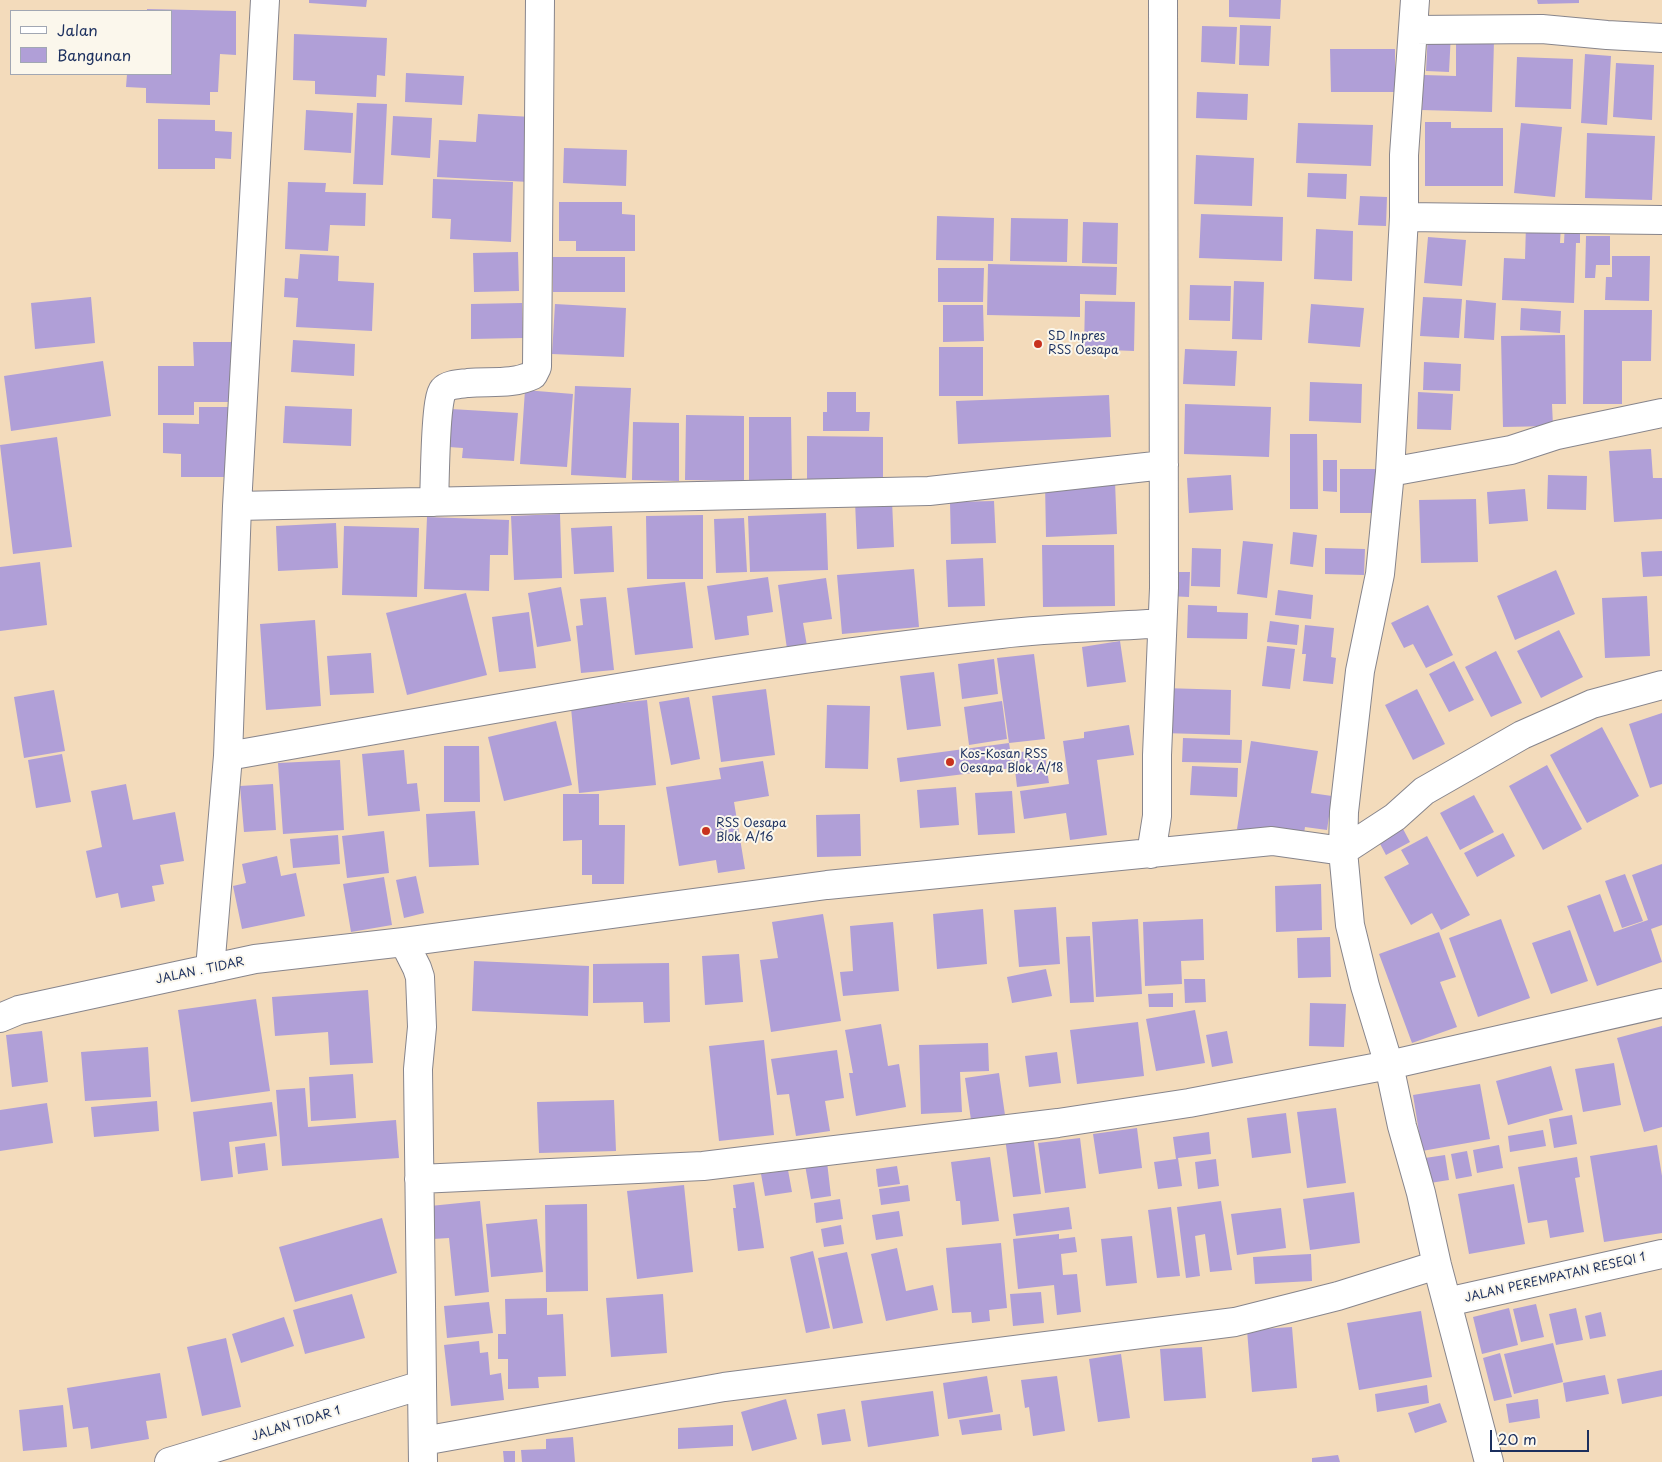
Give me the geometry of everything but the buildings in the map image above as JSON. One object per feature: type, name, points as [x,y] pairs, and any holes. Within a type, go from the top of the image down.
[{"type":"street","points":[[210,969],[228,756],[237,506],[265,0]]},
{"type":"street","points":[[434,502],[438,413],[440,396],[443,389],[469,383],[515,381],[533,375],[537,367],[540,0]]},
{"type":"street","points":[[1150,854],[1157,816],[1157,755],[1164,588],[1163,0]]},
{"type":"street","points":[[1415,0],[1404,154],[1404,216],[1390,472],[1380,574],[1360,671],[1344,812],[1343,851],[1350,925],[1364,986],[1389,1065],[1402,1126],[1422,1193],[1438,1266],[1489,1462]]},
{"type":"street","points":[[1414,30],[1542,29],[1662,38]]},
{"type":"street","points":[[1404,216],[1662,220]]},
{"type":"street","points":[[1390,472],[1510,450],[1557,435],[1662,413]]},
{"type":"street","points":[[237,506],[929,491],[1164,465]]},
{"type":"street","points":[[228,756],[509,706],[757,665],[1003,634],[1162,623]]},
{"type":"street","points":[[1343,851],[1395,817],[1424,791],[1522,735],[1592,704],[1662,685]]},
{"type":"street","name":"JALAN . TIDAR","points":[[0,1018],[19,1010],[254,959],[404,942],[818,886],[1272,842],[1343,851]]},
{"type":"street","points":[[404,942],[420,978],[422,1027],[418,1068],[423,1451],[724,1387],[1235,1322],[1338,1296],[1438,1266]]},
{"type":"street","points":[[419,1179],[713,1165],[1058,1123],[1189,1103],[1389,1065],[1662,1003]]},
{"type":"street","name":"JALAN PEREMPATAN RESEQI 1","points":[[1447,1302],[1662,1254]]},
{"type":"street","name":"JALAN TIDAR 1","points":[[169,1462],[422,1385]]},
{"type":"place","name":"SD Inpres RSS Oesapa","points":[[1038,344]]},
{"type":"place","name":"Kos-Kosan RSS Oesapa Blok A/18","points":[[950,762]]},
{"type":"place","name":"RSS Oesapa Blok A/16","points":[[706,831]]}]
